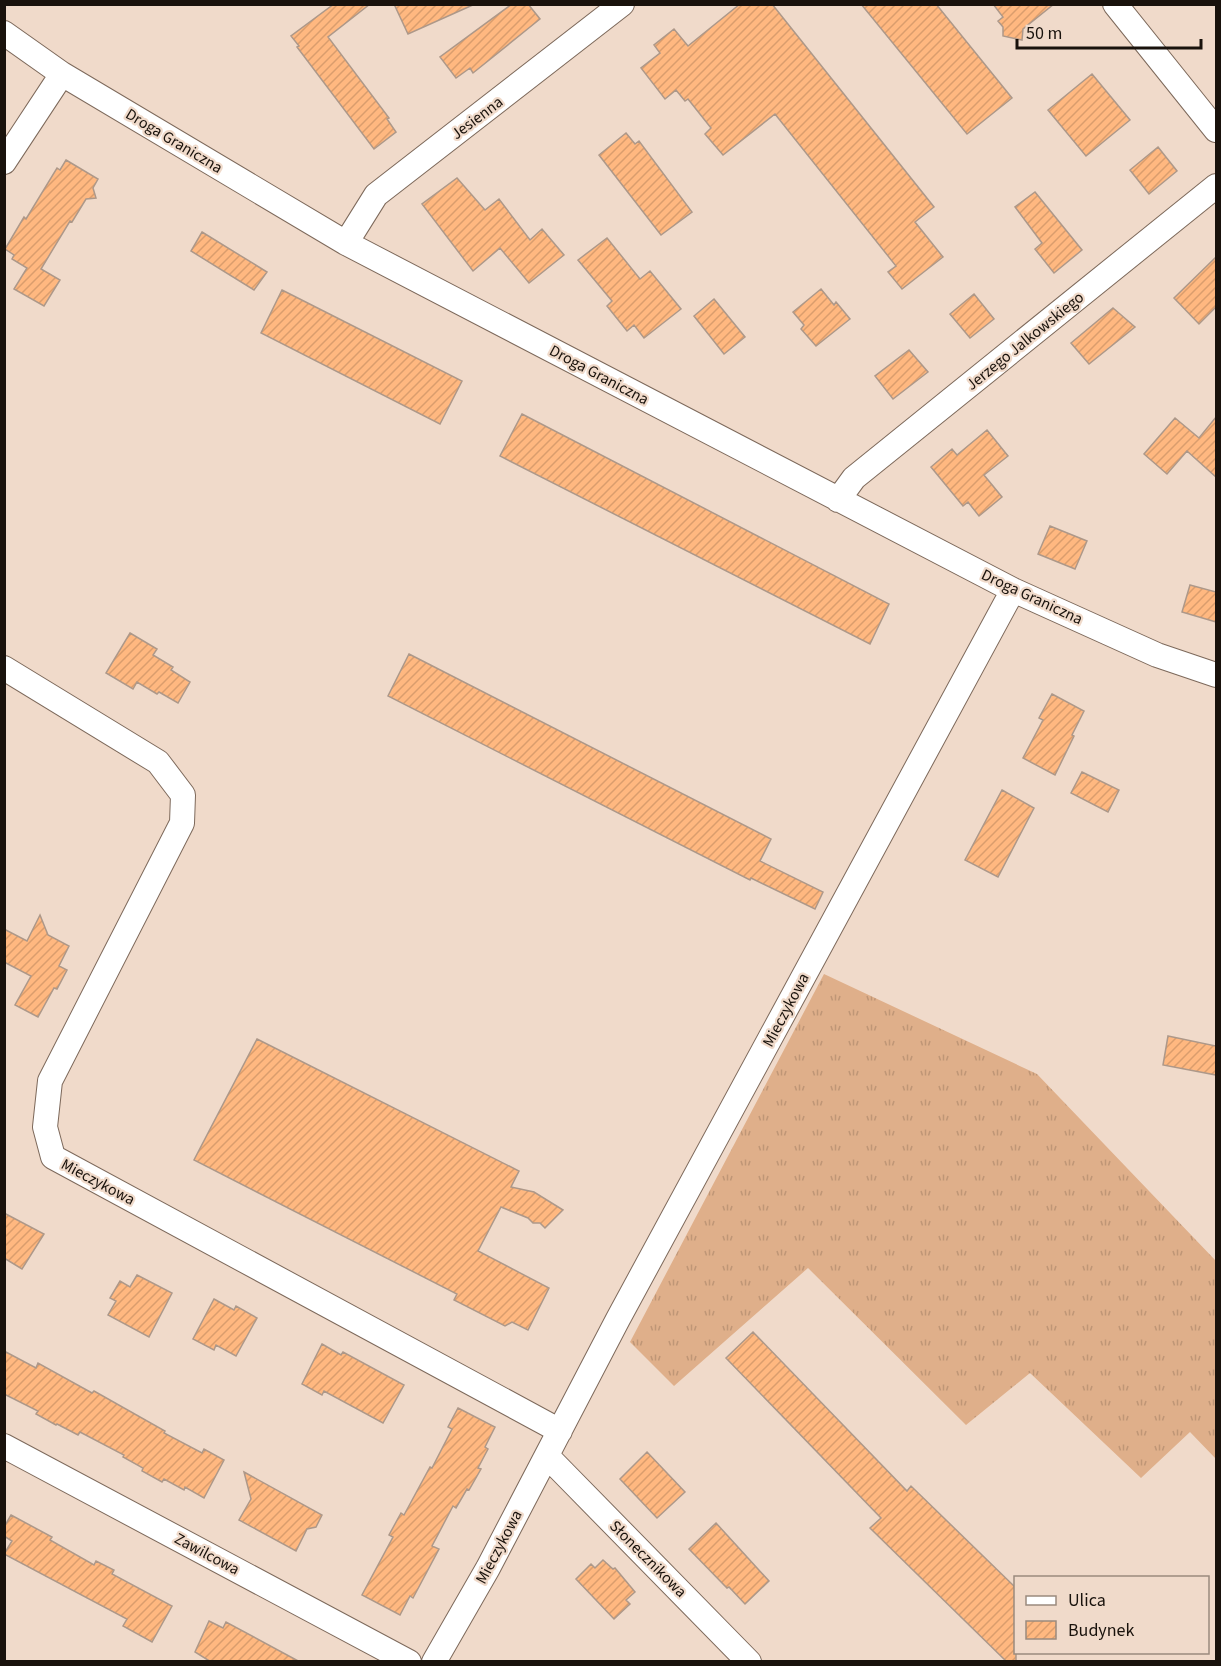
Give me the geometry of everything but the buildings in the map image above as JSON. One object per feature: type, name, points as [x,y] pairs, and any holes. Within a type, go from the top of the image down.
[{"type":"street","name":"Jesienna","points":[[346,243],[376,195],[622,4]]},
{"type":"street","points":[[1114,4],[1216,130]]},
{"type":"street","name":"Droga Graniczna","points":[[4,33],[62,74],[346,243],[1013,590],[1157,655],[1216,675]]},
{"type":"street","points":[[4,162],[62,74]]},
{"type":"street","name":"Jerzego Jalkowskiego","points":[[838,500],[854,478],[1216,186]]},
{"type":"street","name":"Mieczykowa","points":[[434,1662],[488,1568],[618,1319],[1013,590]]},
{"type":"street","name":"Mieczykowa","points":[[4,668],[158,762],[183,795],[182,823],[50,1081],[45,1127],[52,1158],[560,1431]]},
{"type":"street","name":"Zawilcowa","points":[[4,1446],[409,1662]]},
{"type":"street","name":"Słonecznikowa","points":[[547,1456],[749,1662]]},
{"type":"green space","points":[[824,974],[1037,1074],[1216,1261],[1216,1459],[1190,1432],[1141,1478],[1030,1373],[966,1425],[808,1268],[674,1386],[630,1342]]}]
